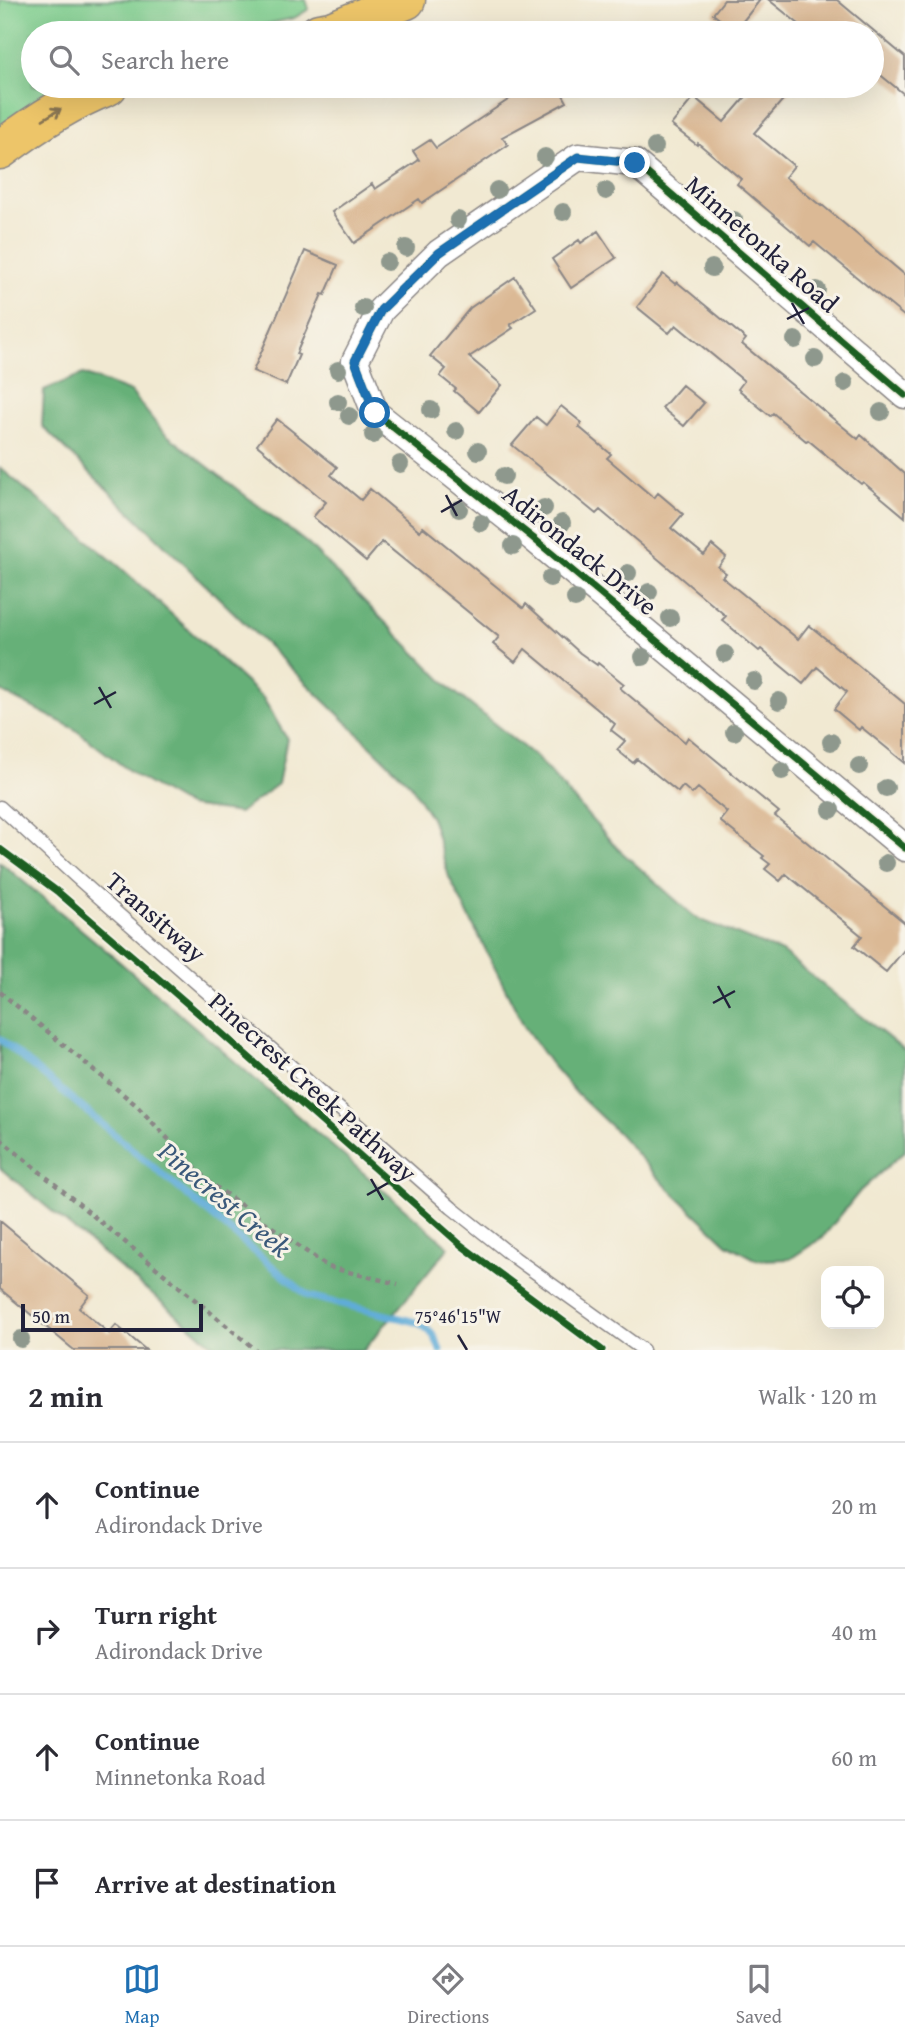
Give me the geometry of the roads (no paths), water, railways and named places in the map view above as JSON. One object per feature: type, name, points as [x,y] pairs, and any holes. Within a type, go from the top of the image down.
[{"type":"highway","points":[[354,21],[406,0]]},
{"type":"highway","points":[[0,150],[29,128],[79,98]]},
{"type":"street","name":"Minnetonka Road","points":[[439,253],[578,157],[635,163],[905,395]]},
{"type":"street","name":"Adirondack Drive","points":[[439,253],[381,310],[355,361],[375,413],[533,538],[905,848]]},
{"type":"lane","name":"Transitway","points":[[0,807],[452,1209],[643,1350]]},
{"type":"waterway","name":"Pinecrest Creek","points":[[0,1039],[308,1296],[416,1322],[431,1333],[440,1350]]}]
